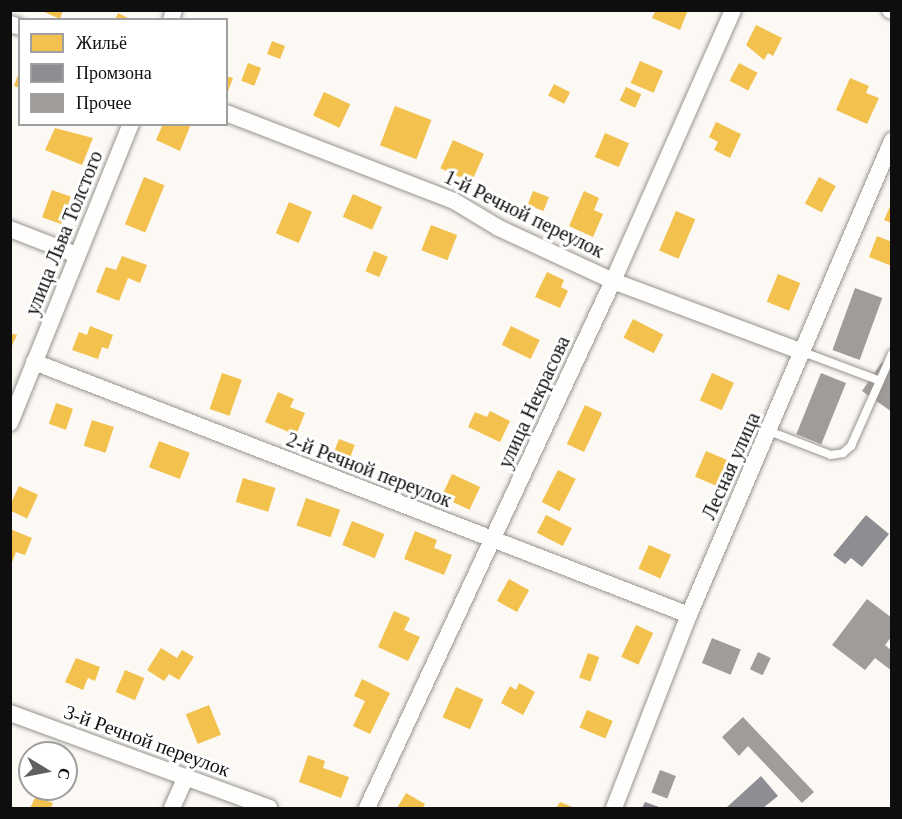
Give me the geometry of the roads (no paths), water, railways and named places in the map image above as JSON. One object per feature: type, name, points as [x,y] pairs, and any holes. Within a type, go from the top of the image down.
[{"type":"street","name":"улица Некрасова","points":[[367,808],[494,541],[613,281],[733,10]]},
{"type":"street","name":"1-й Речной переулок","points":[[228,114],[454,201],[499,228],[613,281],[803,352]]},
{"type":"street","name":"улица Льва Толстого","points":[[10,423],[17,387],[34,362],[130,126]]},
{"type":"street","name":"Лесная улица","points":[[614,808],[689,615],[891,141]]},
{"type":"street","points":[[10,229],[77,255]]},
{"type":"street","name":"2-й Речной переулок","points":[[34,362],[689,615]]},
{"type":"street","name":"3-й Речной переулок","points":[[10,714],[269,808]]},
{"type":"street","points":[[172,808],[186,777]]},
{"type":"lane","points":[[803,352],[880,381]]},
{"type":"lane","points":[[769,431],[831,455],[843,453],[851,446],[891,354]]}]
